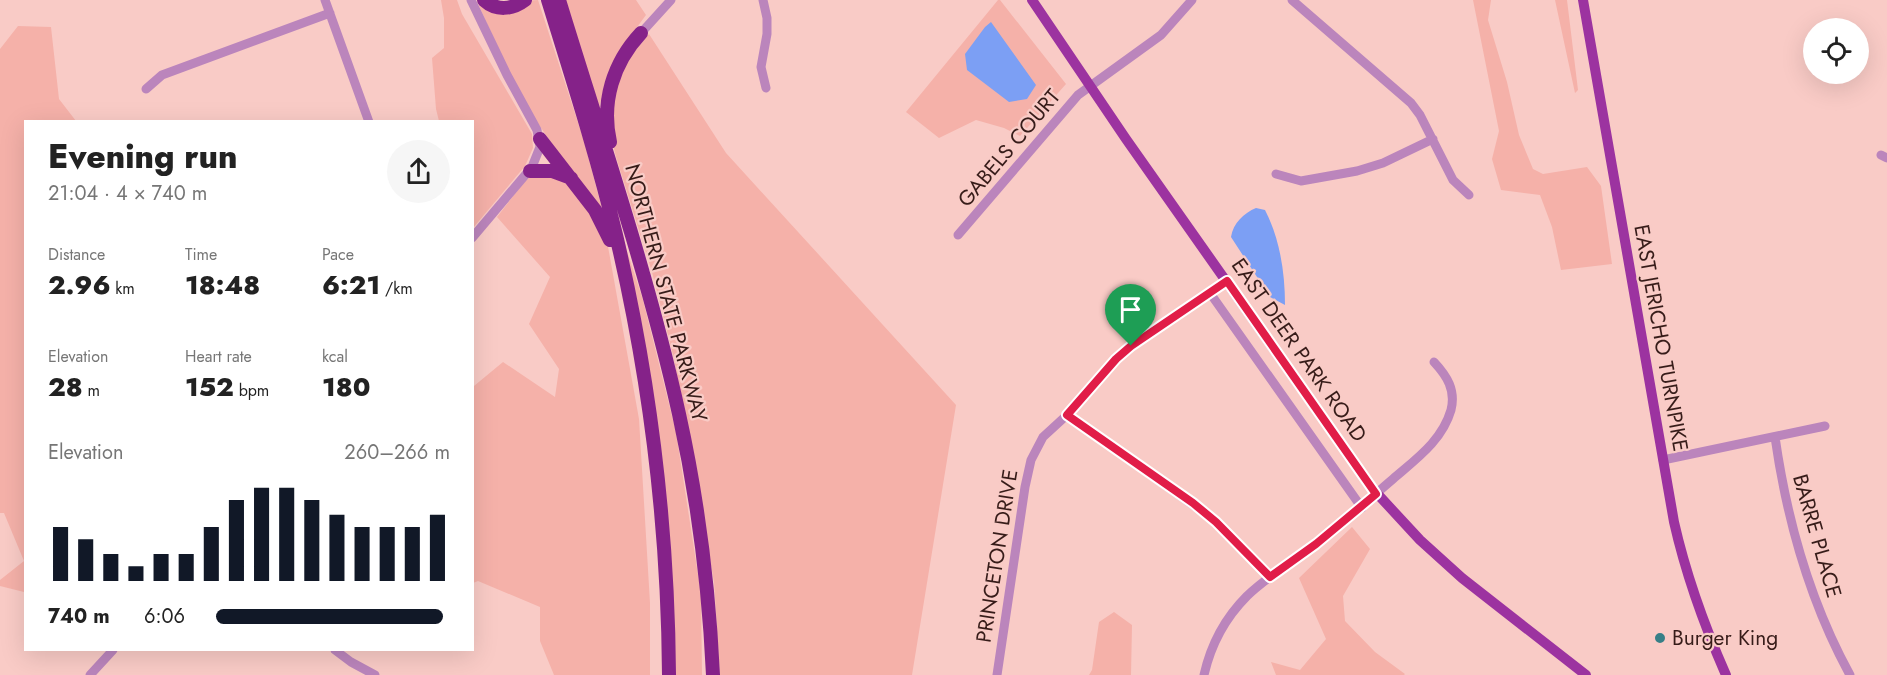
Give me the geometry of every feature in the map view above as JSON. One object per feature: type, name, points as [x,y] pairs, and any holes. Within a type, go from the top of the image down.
[{"type":"highway","points":[[481,7],[503,8],[517,5],[525,0]]},
{"type":"highway","name":"NORTHERN STATE PARKWAY","points":[[548,0],[603,184],[634,320],[648,404],[661,517],[669,675]]},
{"type":"highway","name":"NORTHERN STATE PARKWAY","points":[[559,0],[653,309],[680,417],[701,539],[713,675]]},
{"type":"highway","points":[[618,195],[608,131],[607,105],[617,68],[641,33]]},
{"type":"highway","points":[[540,139],[572,178],[608,232],[620,282],[634,320]]},
{"type":"highway","points":[[530,171],[552,171],[572,178]]},
{"type":"main road","name":"EAST DEER PARK ROAD","points":[[1032,0],[1376,494],[1420,540],[1462,578],[1586,675]]},
{"type":"main road","name":"EAST JERICHO TURNPIKE","points":[[1583,0],[1682,559],[1701,617],[1726,675]]},
{"type":"street","points":[[325,0],[368,120]]},
{"type":"street","points":[[472,0],[481,7],[503,68],[535,125],[540,139],[538,155],[530,171],[474,236]]},
{"type":"street","points":[[641,33],[670,0]]},
{"type":"street","points":[[763,0],[767,18],[767,34],[760,67],[766,88]]},
{"type":"street","name":"GABELS COURT","points":[[958,235],[1078,94],[1161,35],[1192,0]]},
{"type":"street","points":[[1292,0],[1411,103],[1433,139],[1453,180],[1469,195]]},
{"type":"street","points":[[146,89],[162,75],[330,13]]},
{"type":"street","points":[[1276,174],[1301,181],[1357,171],[1383,163],[1433,139]]},
{"type":"street","name":"PRINCETON DRIVE","points":[[997,675],[1025,487],[1031,460],[1043,437],[1067,415],[1116,359],[1131,346],[1227,281]]},
{"type":"street","points":[[1210,293],[1362,508]]},
{"type":"street","points":[[1204,675],[1216,637],[1230,615],[1247,596],[1362,508],[1432,445],[1444,428],[1451,409],[1451,386],[1448,378],[1434,362]]},
{"type":"street","points":[[1067,415],[1209,515],[1270,577]]},
{"type":"street","points":[[1663,460],[1825,426]]},
{"type":"street","name":"BARRE PLACE","points":[[1775,437],[1787,508],[1801,563],[1824,622],[1850,675]]},
{"type":"street","points":[[90,675],[112,651]]},
{"type":"street","points":[[336,651],[375,675]]},
{"type":"shaded area","points":[[441,0],[457,0],[462,14],[532,134],[533,148],[525,166],[474,227],[474,120],[439,120],[436,109],[432,58],[444,48],[444,18]]},
{"type":"shaded area","points":[[538,0],[585,144],[602,209],[598,210],[537,122],[511,76],[479,6],[480,4]]},
{"type":"shaded area","points":[[563,0],[636,0],[646,15],[630,37],[611,71],[599,110]]},
{"type":"shaded area","points":[[998,0],[1066,84],[1020,136],[1004,128],[976,120],[939,138],[906,112]]},
{"type":"shaded area","points":[[1473,0],[1491,0],[1488,20],[1507,82],[1519,135],[1533,169],[1543,174],[1587,167],[1601,186],[1612,264],[1561,270],[1552,227],[1540,195],[1501,190],[1492,159],[1499,131]]},
{"type":"shaded area","points":[[1555,0],[1567,0],[1578,90],[1575,93]]},
{"type":"shaded area","points":[[18,26],[51,27],[59,99],[75,120],[24,120],[24,561],[4,513],[0,513],[0,49]]},
{"type":"shaded area","points":[[649,34],[726,153],[956,405],[912,675],[720,675],[714,582],[674,359],[652,272],[608,125],[612,89],[625,63]]},
{"type":"shaded area","points":[[531,176],[558,176],[575,191],[607,241],[639,419],[650,603],[650,675],[554,675],[540,641],[540,607],[478,581],[474,583],[474,386],[503,362],[555,397],[559,369],[529,324],[550,277],[497,217]]},
{"type":"shaded area","points":[[623,239],[643,300],[676,432],[701,594],[702,675],[672,675],[667,547]]},
{"type":"shaded area","points":[[1352,527],[1370,549],[1343,596],[1345,621],[1375,652],[1405,674],[1276,675],[1271,662],[1300,670],[1326,639],[1299,578]]},
{"type":"shaded area","points":[[24,561],[24,592],[0,586],[0,580]]},
{"type":"shaded area","points":[[1114,612],[1132,625],[1131,675],[1089,675],[1092,670],[1099,622]]},
{"type":"water","points":[[991,22],[1036,85],[1027,99],[1009,102],[967,70],[965,54]]},
{"type":"water","points":[[1256,208],[1265,210],[1278,244],[1283,269],[1285,305],[1270,297],[1231,237],[1240,219]]},
{"type":"place","name":"Burger King","points":[[1660,638]]},
{"type":"route","points":[[1227,281],[1376,494],[1362,508],[1270,577],[1240,545],[1193,503],[1067,415],[1116,359],[1131,346],[1227,281]]}]
